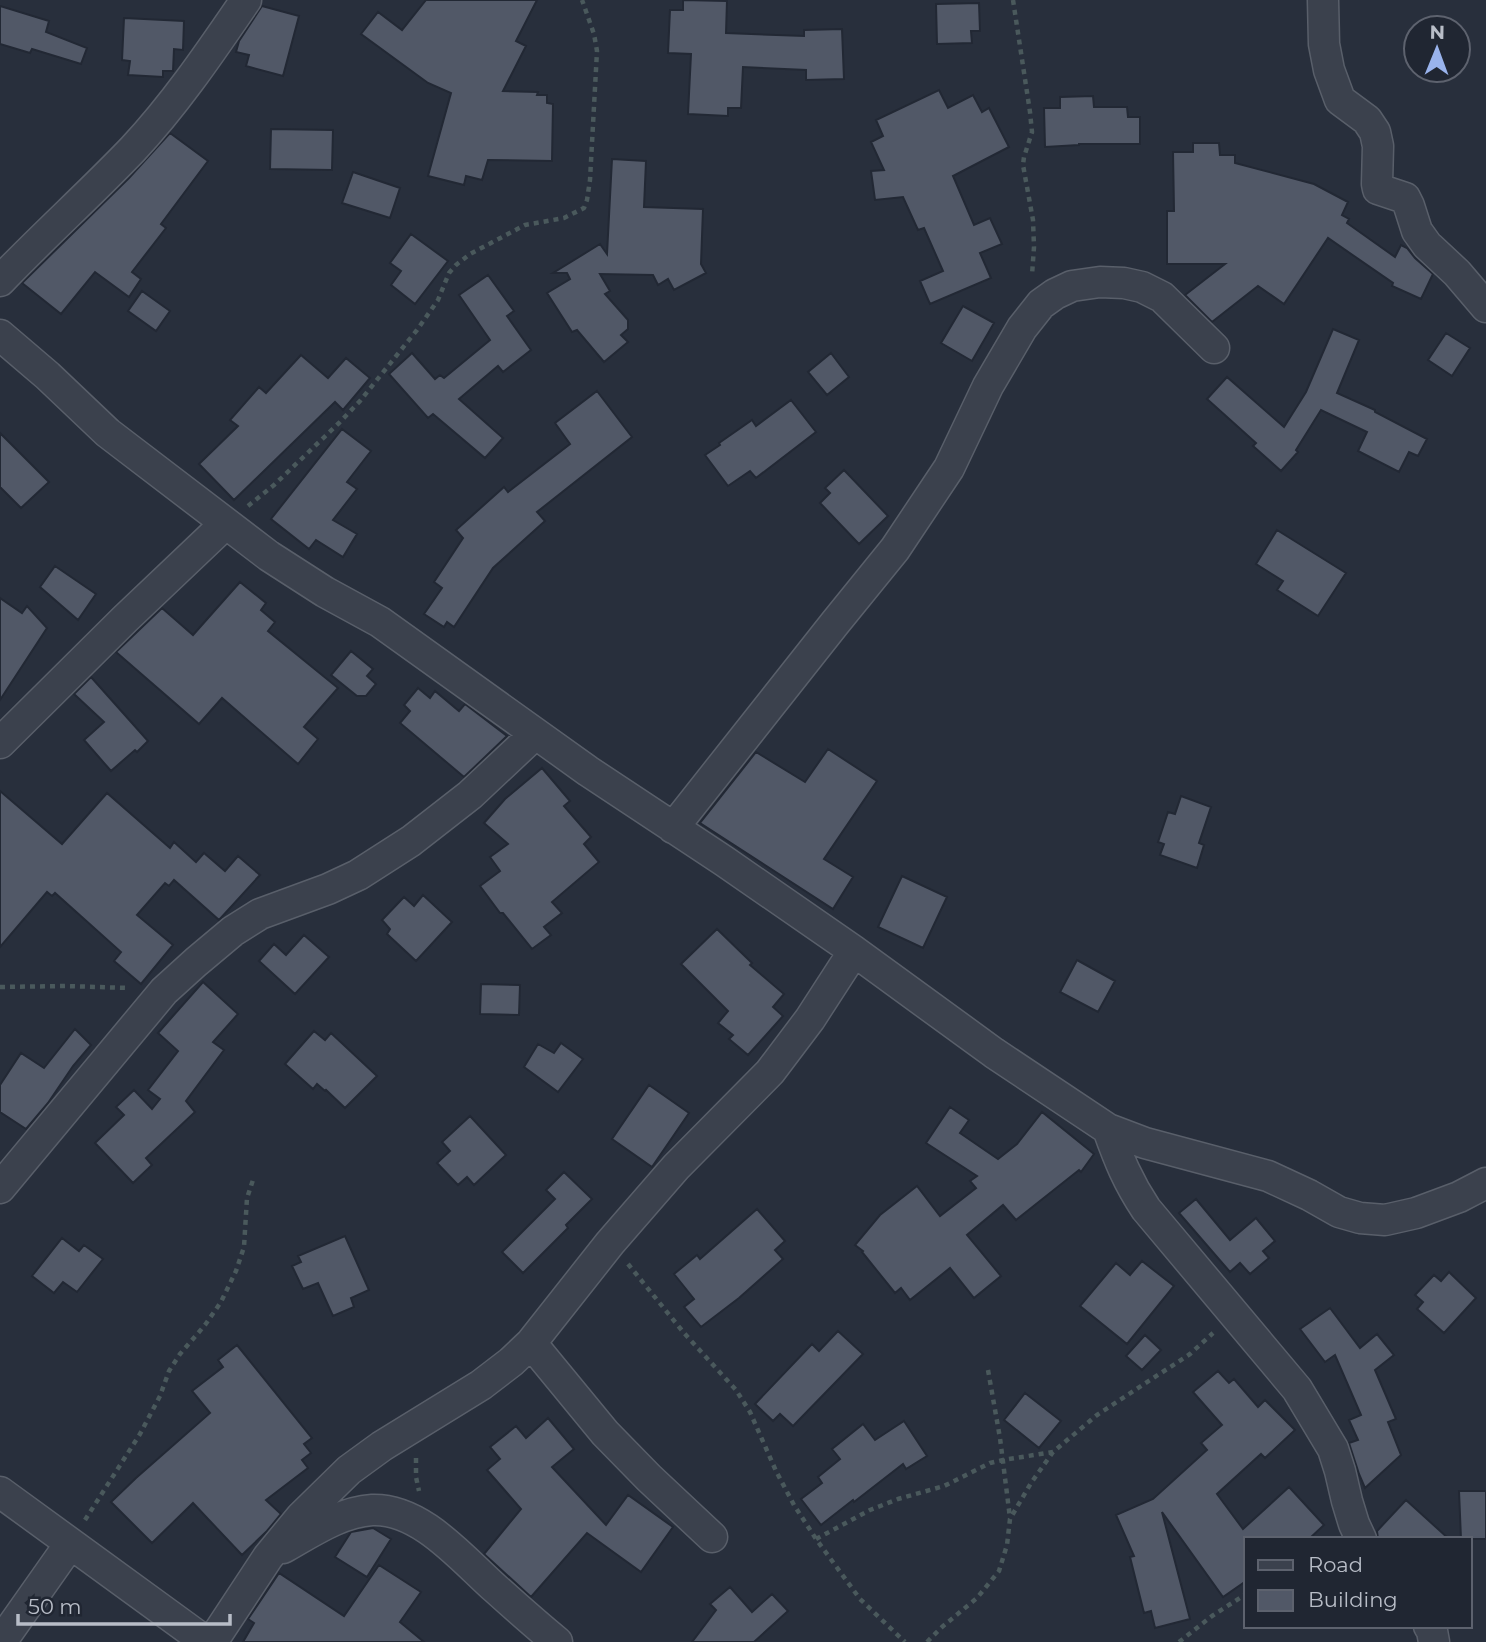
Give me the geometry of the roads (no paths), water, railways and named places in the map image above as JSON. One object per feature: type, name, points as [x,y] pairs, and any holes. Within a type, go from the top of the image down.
[{"type":"street","points":[[0,281],[133,149],[177,97],[246,0]]},
{"type":"street","points":[[1323,0],[1324,44],[1329,70],[1340,100],[1367,120],[1375,132],[1378,146],[1378,189],[1405,198],[1417,231],[1427,245],[1457,273],[1486,307]]},
{"type":"street","points":[[673,828],[895,549],[949,468],[988,386],[1022,328],[1041,304],[1072,286],[1100,282],[1142,287],[1162,297],[1214,348]]},
{"type":"street","points":[[0,335],[108,433],[269,556],[325,592],[380,622],[588,771],[724,860],[994,1053],[1108,1129],[1145,1143],[1268,1176],[1339,1212],[1360,1218],[1385,1220],[1416,1213],[1460,1197],[1486,1183]]},
{"type":"street","points":[[0,743],[225,524]]},
{"type":"street","points":[[0,1188],[164,991],[233,931],[260,914],[358,875],[411,841],[470,795],[535,734]]},
{"type":"street","points":[[212,1642],[268,1557],[301,1517],[349,1470],[481,1385],[531,1343],[610,1243],[676,1167],[770,1072],[810,1019],[854,951]]},
{"type":"street","points":[[1108,1129],[1130,1186],[1146,1209],[1297,1389],[1324,1432],[1333,1449],[1347,1502],[1360,1537]]},
{"type":"street","points":[[531,1343],[605,1433],[712,1537]]},
{"type":"street","points":[[0,1492],[206,1642]]},
{"type":"street","points":[[268,1557],[336,1519],[372,1510],[394,1512],[421,1524],[450,1546],[557,1642]]},
{"type":"street","points":[[1,1642],[70,1544]]}]
